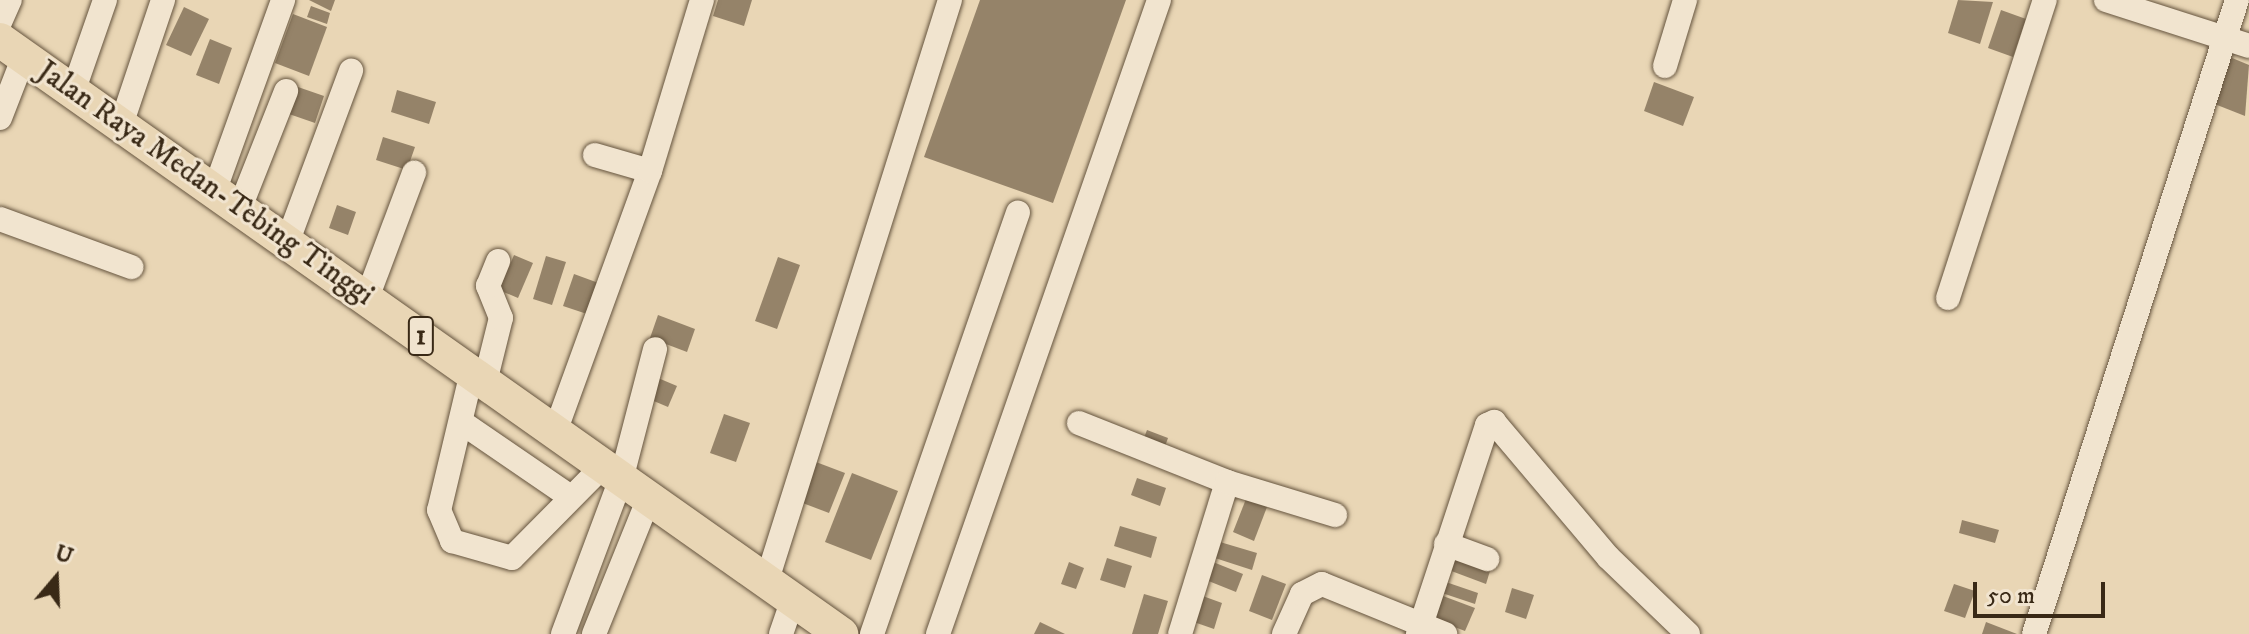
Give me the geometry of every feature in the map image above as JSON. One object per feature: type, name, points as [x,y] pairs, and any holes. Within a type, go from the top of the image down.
[{"type":"highway","name":"Jalan Raya Medan-Tebing Tinggi","points":[[12,48],[841,634]]},
{"type":"street","points":[[0,22],[10,0]]},
{"type":"street","points":[[73,92],[105,0]]},
{"type":"street","points":[[121,125],[163,0]]},
{"type":"street","points":[[226,201],[283,0]]},
{"type":"street","points":[[555,432],[650,171],[702,0]]},
{"type":"street","points":[[781,634],[780,590],[950,0]]},
{"type":"street","points":[[938,634],[1159,0]]},
{"type":"street","points":[[1665,66],[1685,0]]},
{"type":"street","points":[[1948,298],[2045,0]]},
{"type":"street","points":[[2034,634],[2237,0]]},
{"type":"street","points":[[2121,2],[2249,46]]},
{"type":"street","points":[[0,118],[12,48]]},
{"type":"street","points":[[287,243],[351,71]]},
{"type":"street","points":[[226,201],[286,91]]},
{"type":"street","points":[[595,155],[650,171]]},
{"type":"street","points":[[367,298],[414,173]]},
{"type":"street","points":[[872,634],[1018,213]]},
{"type":"street","points":[[0,219],[131,267]]},
{"type":"street","points":[[498,261],[488,286],[501,318],[461,422],[439,510],[452,541],[512,558],[569,496],[613,471]]},
{"type":"street","points":[[563,634],[613,471],[655,349]]},
{"type":"street","points":[[461,422],[569,496]]},
{"type":"street","points":[[1419,629],[1487,425],[1494,422],[1608,557],[1688,634]]},
{"type":"street","points":[[1079,423],[1227,482],[1335,515]]},
{"type":"street","points":[[1180,634],[1227,482]]},
{"type":"street","points":[[594,634],[649,498]]},
{"type":"street","points":[[1446,544],[1487,559]]},
{"type":"street","points":[[1284,634],[1302,594],[1322,584],[1419,629],[1445,634]]},
{"type":"building","points":[[309,0],[335,0],[331,11]]},
{"type":"building","points":[[718,0],[752,0],[744,26],[713,16]]},
{"type":"building","points":[[980,0],[1126,0],[1053,203],[924,157]]},
{"type":"building","points":[[1958,0],[1993,2],[1980,44],[1948,33]]},
{"type":"building","points":[[311,6],[330,13],[327,24],[307,17]]},
{"type":"building","points":[[184,7],[209,19],[191,56],[166,45]]},
{"type":"building","points":[[2001,10],[2026,19],[2013,57],[1988,48]]},
{"type":"building","points":[[293,14],[327,27],[309,76],[275,63]]},
{"type":"building","points":[[210,39],[232,48],[219,84],[196,75]]},
{"type":"building","points":[[2225,55],[2249,65],[2245,116],[2207,101]]},
{"type":"building","points":[[1654,82],[1694,97],[1683,126],[1644,111]]},
{"type":"building","points":[[298,87],[324,96],[315,123],[289,114]]},
{"type":"building","points":[[397,90],[436,102],[429,124],[391,112]]},
{"type":"building","points":[[383,137],[415,147],[407,170],[376,160]]},
{"type":"building","points":[[337,205],[356,212],[348,235],[329,228]]},
{"type":"building","points":[[514,255],[533,263],[518,298],[499,290]]},
{"type":"building","points":[[546,256],[566,262],[552,305],[533,299]]},
{"type":"building","points":[[778,257],[800,265],[777,329],[755,321]]},
{"type":"building","points":[[574,274],[604,285],[593,316],[563,306]]},
{"type":"building","points":[[658,315],[695,329],[687,352],[650,338]]},
{"type":"building","points":[[658,378],[677,386],[668,407],[649,399]]},
{"type":"building","points":[[724,414],[750,423],[736,462],[710,453]]},
{"type":"building","points":[[1147,430],[1168,438],[1163,452],[1142,443]]},
{"type":"building","points":[[816,462],[845,473],[829,513],[800,502]]},
{"type":"building","points":[[852,473],[898,491],[871,560],[825,542]]},
{"type":"building","points":[[1137,478],[1166,488],[1160,506],[1131,495]]},
{"type":"building","points":[[1246,499],[1267,507],[1254,541],[1233,532]]},
{"type":"building","points":[[1962,520],[1999,530],[1995,543],[1959,533]]},
{"type":"building","points":[[1120,526],[1157,537],[1151,558],[1114,546]]},
{"type":"building","points":[[1220,542],[1257,553],[1252,570],[1215,558]]},
{"type":"building","points":[[1451,556],[1490,571],[1486,584],[1446,569]]},
{"type":"building","points":[[1107,558],[1132,566],[1125,588],[1100,580]]},
{"type":"building","points":[[1069,562],[1084,568],[1076,589],[1061,584]]},
{"type":"building","points":[[1213,562],[1243,574],[1236,592],[1206,580]]},
{"type":"building","points":[[1262,575],[1286,584],[1272,620],[1249,611]]},
{"type":"building","points":[[1440,580],[1478,593],[1475,604],[1436,591]]},
{"type":"building","points":[[1954,584],[1975,591],[1965,618],[1944,611]]},
{"type":"building","points":[[1512,588],[1534,595],[1526,619],[1505,612]]},
{"type":"building","points":[[1435,593],[1475,608],[1465,631],[1426,616]]},
{"type":"building","points":[[1144,594],[1168,601],[1158,634],[1132,634]]},
{"type":"building","points":[[1200,595],[1222,603],[1214,629],[1191,621]]},
{"type":"building","points":[[1040,622],[1065,634],[1034,634]]},
{"type":"building","points":[[1986,622],[2017,634],[1982,634]]}]
